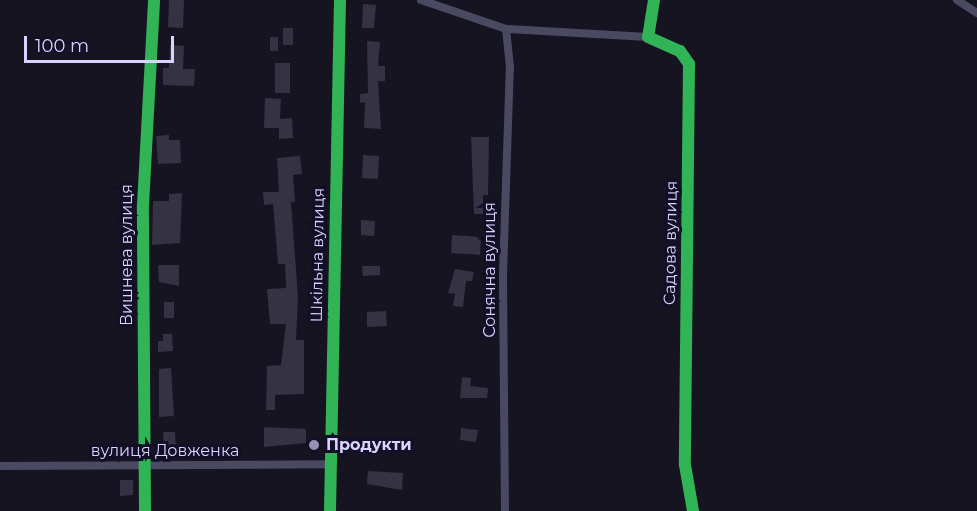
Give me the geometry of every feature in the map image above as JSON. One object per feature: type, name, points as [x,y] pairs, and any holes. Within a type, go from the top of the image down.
[{"type":"street","name":"Вишнева вулиця","points":[[145,511],[142,205],[154,0]]},
{"type":"street","name":"Шкільна вулиця","points":[[330,511],[340,0]]},
{"type":"street","points":[[421,0],[506,29],[648,37],[654,0]]},
{"type":"street","points":[[957,0],[977,13]]},
{"type":"street","name":"Сонячна вулиця","points":[[505,511],[503,274],[510,67],[506,29]]},
{"type":"street","name":"Садова вулиця","points":[[648,37],[680,51],[689,64],[685,465],[693,511]]},
{"type":"street","name":"вулиця Довженка","points":[[0,466],[331,464]]},
{"type":"building","points":[[169,0],[184,0],[183,28],[168,27]]},
{"type":"building","points":[[363,4],[376,5],[374,28],[362,28]]},
{"type":"building","points":[[283,28],[293,28],[293,45],[283,45]]},
{"type":"building","points":[[270,37],[278,37],[278,51],[270,51]]},
{"type":"building","points":[[367,41],[380,42],[378,66],[385,66],[385,81],[378,81],[381,129],[364,128],[365,102],[360,103],[360,94],[368,93]]},
{"type":"building","points":[[170,45],[184,46],[183,69],[195,69],[194,86],[163,85],[163,68],[169,68]]},
{"type":"building","points":[[275,63],[290,63],[290,93],[275,93]]},
{"type":"building","points":[[265,98],[281,99],[280,119],[292,118],[293,138],[279,139],[279,128],[264,128]]},
{"type":"building","points":[[169,135],[169,140],[180,140],[181,163],[158,164],[156,136]]},
{"type":"building","points":[[471,137],[489,137],[488,195],[483,195],[483,214],[474,214]]},
{"type":"building","points":[[363,155],[379,156],[378,179],[362,178]]},
{"type":"building","points":[[300,156],[302,174],[293,175],[295,202],[291,202],[298,297],[296,340],[304,340],[304,394],[275,395],[275,410],[266,410],[267,366],[281,365],[286,324],[270,324],[267,289],[286,288],[285,264],[278,264],[273,204],[264,205],[263,192],[279,192],[277,158]]},
{"type":"building","points":[[182,193],[180,243],[152,245],[153,201],[169,201],[169,194]]},
{"type":"building","points":[[361,220],[375,221],[374,236],[361,235]]},
{"type":"building","points":[[452,235],[481,237],[480,255],[451,253]]},
{"type":"building","points":[[158,265],[179,265],[179,286],[159,282]]},
{"type":"building","points":[[362,266],[380,266],[380,275],[363,276]]},
{"type":"building","points":[[455,269],[474,272],[472,281],[466,281],[463,307],[453,306],[455,294],[448,293]]},
{"type":"building","points":[[164,302],[174,302],[174,318],[164,318]]},
{"type":"building","points":[[386,311],[387,326],[367,327],[367,312]]},
{"type":"building","points":[[163,334],[172,334],[173,351],[158,352],[158,341],[163,341]]},
{"type":"building","points":[[171,368],[174,416],[159,417],[159,369]]},
{"type":"building","points":[[462,377],[471,378],[470,386],[488,388],[487,398],[460,398]]},
{"type":"building","points":[[264,427],[306,429],[306,443],[264,447]]},
{"type":"building","points":[[461,428],[478,430],[476,442],[460,440]]},
{"type":"building","points":[[163,432],[175,432],[176,448],[164,449]]},
{"type":"building","points":[[368,471],[403,473],[402,490],[367,484]]},
{"type":"building","points":[[120,480],[133,480],[133,495],[120,496]]},
{"type":"traffic: fast","points":[[145,511],[143,205],[154,0]]},
{"type":"traffic: fast","points":[[330,511],[340,0]]},
{"type":"traffic: fast","points":[[654,0],[648,37],[680,51],[689,64],[685,465],[693,511]]},
{"type":"place","name":"Продукти","points":[[314,445]]}]
